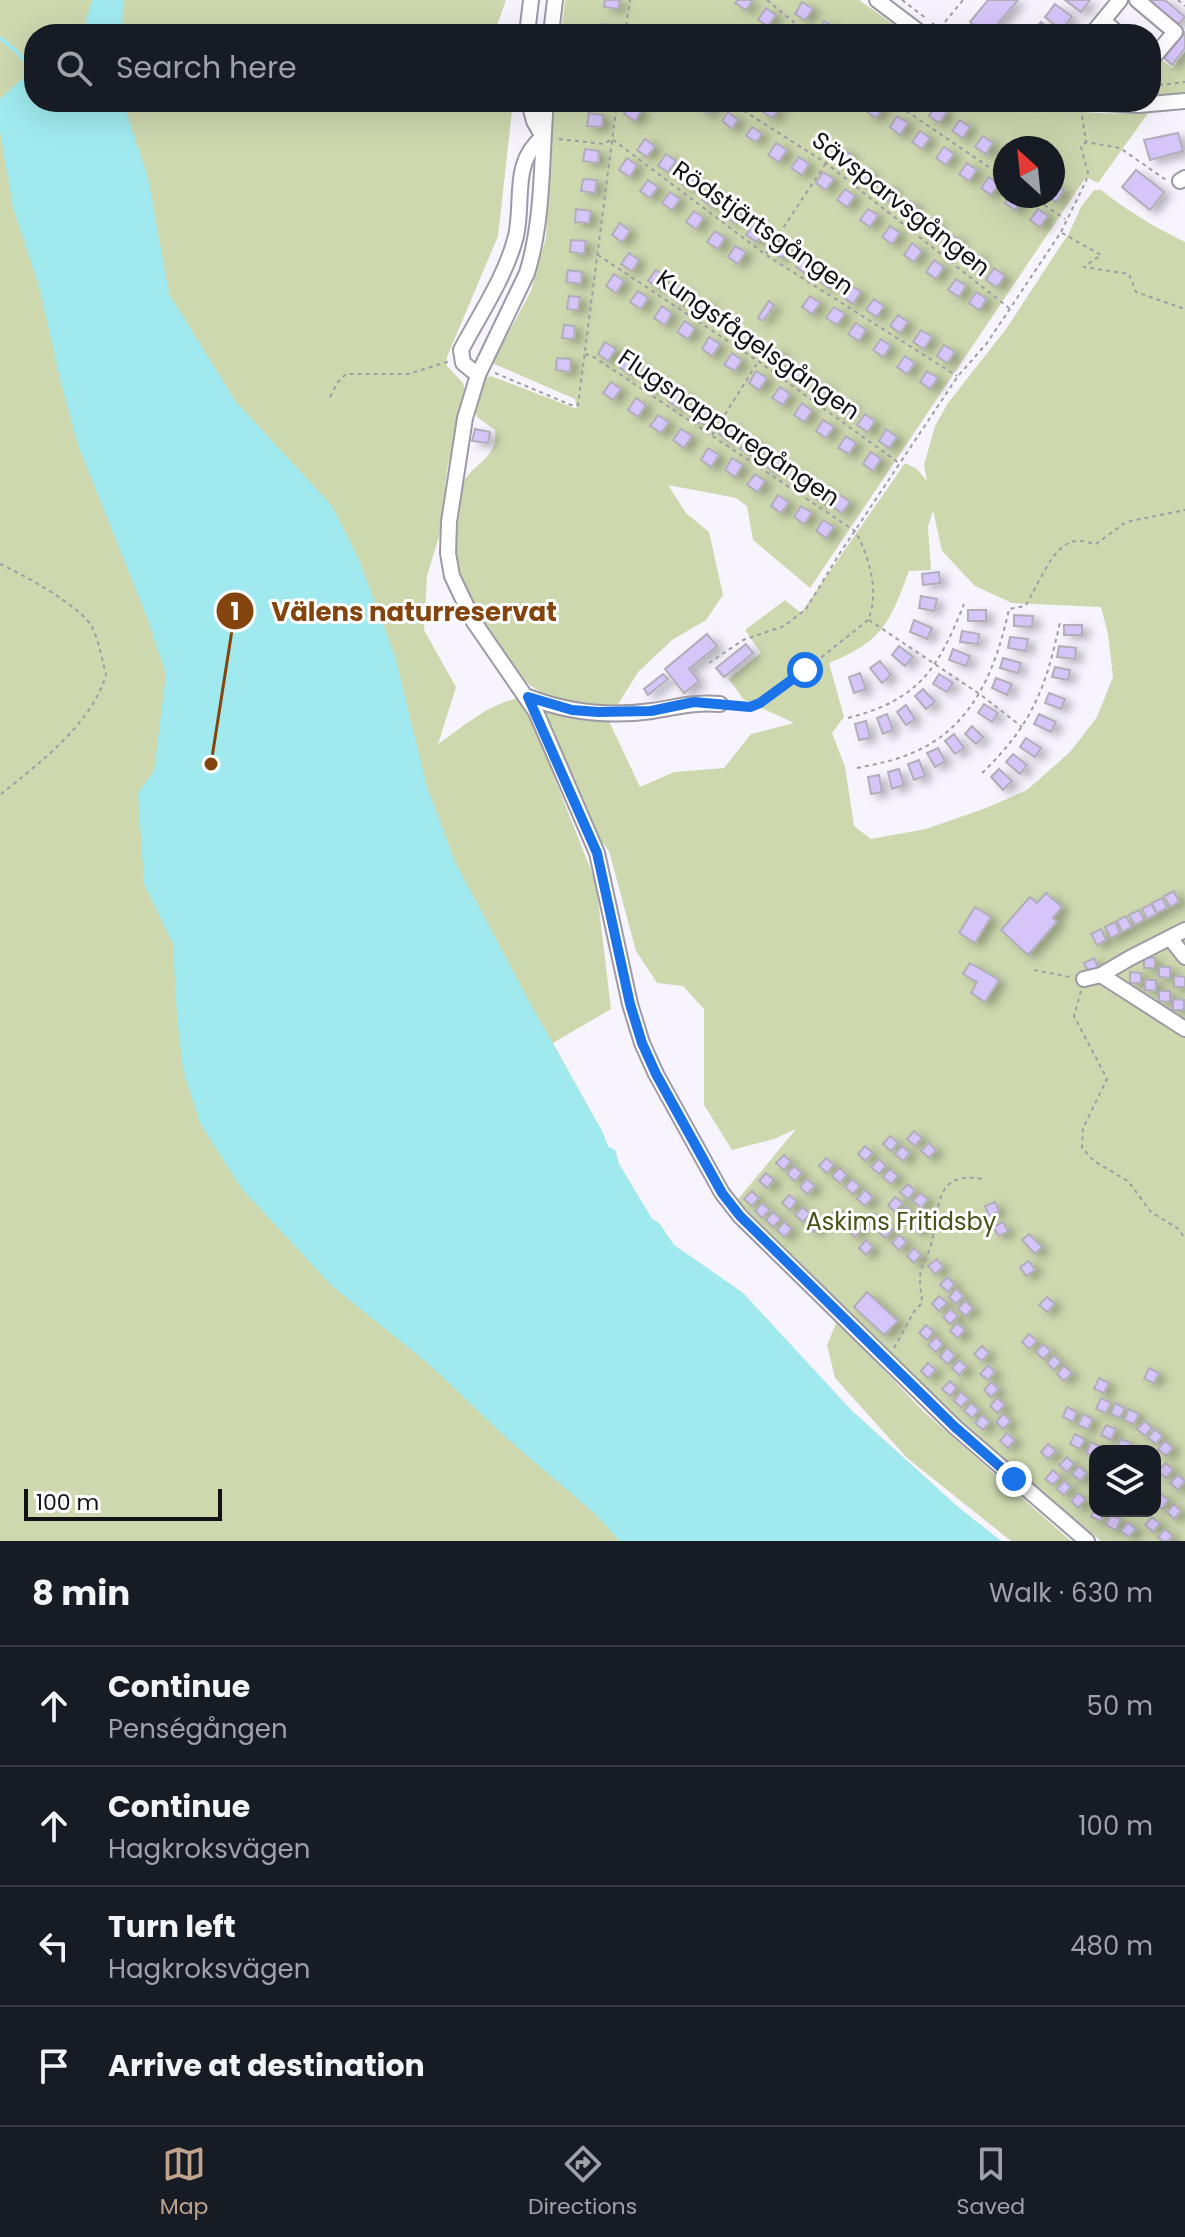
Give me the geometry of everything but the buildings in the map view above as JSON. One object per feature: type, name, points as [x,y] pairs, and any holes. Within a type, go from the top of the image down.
[{"type":"street","points":[[528,24],[531,0]]},
{"type":"street","points":[[552,24],[555,0]]},
{"type":"street","points":[[877,0],[909,24]]},
{"type":"street","points":[[1100,24],[1120,0]]},
{"type":"street","points":[[1137,0],[1175,32],[1161,48]]},
{"type":"street","points":[[1103,21],[1107,24]]},
{"type":"street","points":[[1161,103],[1185,101]]},
{"type":"street","points":[[532,112],[543,137]]},
{"type":"street","points":[[545,112],[539,216],[532,257],[480,371],[465,418],[449,522],[449,566],[455,587],[474,622],[528,697],[597,853],[630,1004],[642,1043],[722,1193],[740,1216],[955,1427],[1087,1541]]},
{"type":"street","points":[[480,371],[468,368],[460,358],[461,350],[511,253],[519,215],[523,166],[527,153],[543,137]]},
{"type":"street","points":[[528,697],[561,708],[598,712],[651,711],[694,702],[720,704]]},
{"type":"street","points":[[1084,979],[1101,975],[1185,930]]},
{"type":"street","points":[[1170,938],[1185,957]]},
{"type":"street","points":[[1101,975],[1185,1029]]},
{"type":"path","points":[[626,24],[630,0]]},
{"type":"path","points":[[767,0],[796,24]]},
{"type":"path","points":[[902,0],[933,24]]},
{"type":"path","points":[[944,24],[963,0]]},
{"type":"path","points":[[1178,0],[1185,6]]},
{"type":"path","points":[[1161,85],[1185,82]]},
{"type":"path","points":[[480,371],[578,405],[616,112]]},
{"type":"path","name":"Sävsparvsgången","points":[[746,112],[826,163],[1010,308]]},
{"type":"path","points":[[908,112],[993,170]]},
{"type":"path","points":[[709,663],[743,640],[784,626],[806,609],[958,376],[987,343],[1061,232],[1076,205],[1088,173],[1081,150],[1086,142],[1084,112]]},
{"type":"path","points":[[543,137],[604,144],[612,139]]},
{"type":"path","name":"Rödstjärtsgången","points":[[612,139],[766,255],[958,376]]},
{"type":"path","points":[[1086,142],[1120,148],[1166,180],[1182,179]]},
{"type":"path","points":[[766,255],[826,163]]},
{"type":"path","points":[[1048,208],[1066,220]]},
{"type":"path","points":[[1061,232],[1101,255],[1084,267],[1129,274],[1136,292],[1185,309]]},
{"type":"path","name":"Kungsfågelsgången","points":[[597,254],[758,361],[900,464]]},
{"type":"path","name":"Flugsnapparegången","points":[[585,354],[594,357],[855,531]]},
{"type":"path","points":[[330,397],[346,374],[408,374],[460,358]]},
{"type":"path","points":[[711,437],[758,361]]},
{"type":"path","points":[[857,768],[915,752],[939,737],[981,695],[1002,640],[1009,609],[1025,606],[1049,563],[1064,546],[1075,541],[1096,544],[1126,522],[1185,510]]},
{"type":"path","points":[[720,704],[741,707],[760,703],[868,620],[873,608],[870,570],[862,542],[855,531]]},
{"type":"path","points":[[0,564],[73,606],[87,619],[94,629],[106,675],[90,706],[63,739],[0,795]]},
{"type":"path","points":[[848,718],[879,710],[898,699],[936,664],[964,604]]},
{"type":"path","points":[[868,620],[981,695],[1022,727]]},
{"type":"path","points":[[982,773],[1005,751],[1038,701],[1060,622]]},
{"type":"path","points":[[1034,970],[1084,979],[1074,1016],[1107,1079],[1083,1128],[1082,1148],[1094,1161],[1128,1181],[1151,1212],[1177,1228],[1185,1238]]},
{"type":"path","points":[[888,1360],[905,1326],[922,1303],[920,1274],[932,1241],[940,1194],[957,1178],[982,1179]]},
{"type":"green space","points":[[0,0],[506,0],[498,24],[24,24],[24,112],[512,112],[498,236],[447,357],[447,366],[463,383],[465,390],[447,470],[440,533],[427,576],[424,630],[456,687],[438,744],[477,716],[509,701],[520,698],[531,718],[596,883],[611,1009],[553,1043],[608,1147],[615,1150],[619,1164],[652,1219],[659,1223],[674,1245],[743,1293],[851,1410],[958,1507],[1001,1541],[0,1541]]},
{"type":"green space","points":[[565,0],[859,0],[893,24],[562,24]]},
{"type":"green space","points":[[1185,52],[1185,92],[1161,96],[1161,61],[1172,68]]},
{"type":"green space","points":[[552,112],[1149,112],[1098,183],[1086,177],[810,588],[753,540],[747,506],[736,498],[668,485],[686,513],[709,532],[723,595],[706,620],[672,640],[638,672],[617,706],[580,705],[564,701],[548,696],[521,678],[498,649],[463,585],[458,567],[456,535],[463,482],[490,453],[495,439],[495,430],[477,417],[475,410],[483,379],[491,376],[577,409],[575,399],[492,363],[531,291],[546,237]]},
{"type":"green space","name":"Askims Fritidsby","points":[[1094,190],[1101,190],[1185,242],[1185,1541],[1101,1541],[936,1402],[883,1345],[734,1204],[796,1129],[774,1139],[732,1150],[704,1105],[704,1009],[683,986],[657,983],[636,951],[609,851],[595,833],[541,709],[575,716],[607,717],[640,787],[674,772],[724,768],[751,734],[794,723],[743,699],[729,679],[761,653],[745,630],[785,600],[801,613],[905,463],[917,469],[927,481],[924,465],[935,426],[948,403],[1006,329],[1069,233],[1081,207]],"holes":[[[933,510],[942,551],[975,586],[1012,603],[1101,607],[1113,677],[1097,717],[1070,752],[1027,790],[926,829],[871,839],[854,826],[845,767],[832,733],[844,717],[829,663],[861,647],[882,629],[896,605],[909,571],[931,570],[928,527]]]},
{"type":"green space","points":[[837,1321],[923,1411],[1071,1541],[1011,1541],[907,1458],[835,1378],[827,1345]]},
{"type":"water","points":[[92,0],[123,0],[122,24],[85,24]]},
{"type":"water","points":[[24,76],[24,112],[126,112],[148,178],[169,294],[236,402],[332,506],[359,560],[395,656],[427,787],[455,862],[608,1147],[615,1150],[619,1164],[652,1219],[659,1223],[674,1245],[743,1293],[851,1410],[958,1507],[1001,1541],[620,1541],[594,1513],[502,1434],[430,1365],[332,1286],[241,1188],[200,1123],[183,1070],[173,944],[144,884],[138,793],[154,771],[166,674],[148,620],[78,445],[40,290],[13,207],[0,131],[0,99]]},
{"type":"waterway","points":[[0,38],[24,60]]},
{"type":"place","name":"Välens naturreservat","points":[[211,764]]},
{"type":"route","points":[[805,670],[750,707],[694,702],[651,711],[598,712],[572,710],[528,697],[597,853],[630,1004],[642,1043],[722,1193],[740,1216],[955,1427],[1014,1479]]}]
